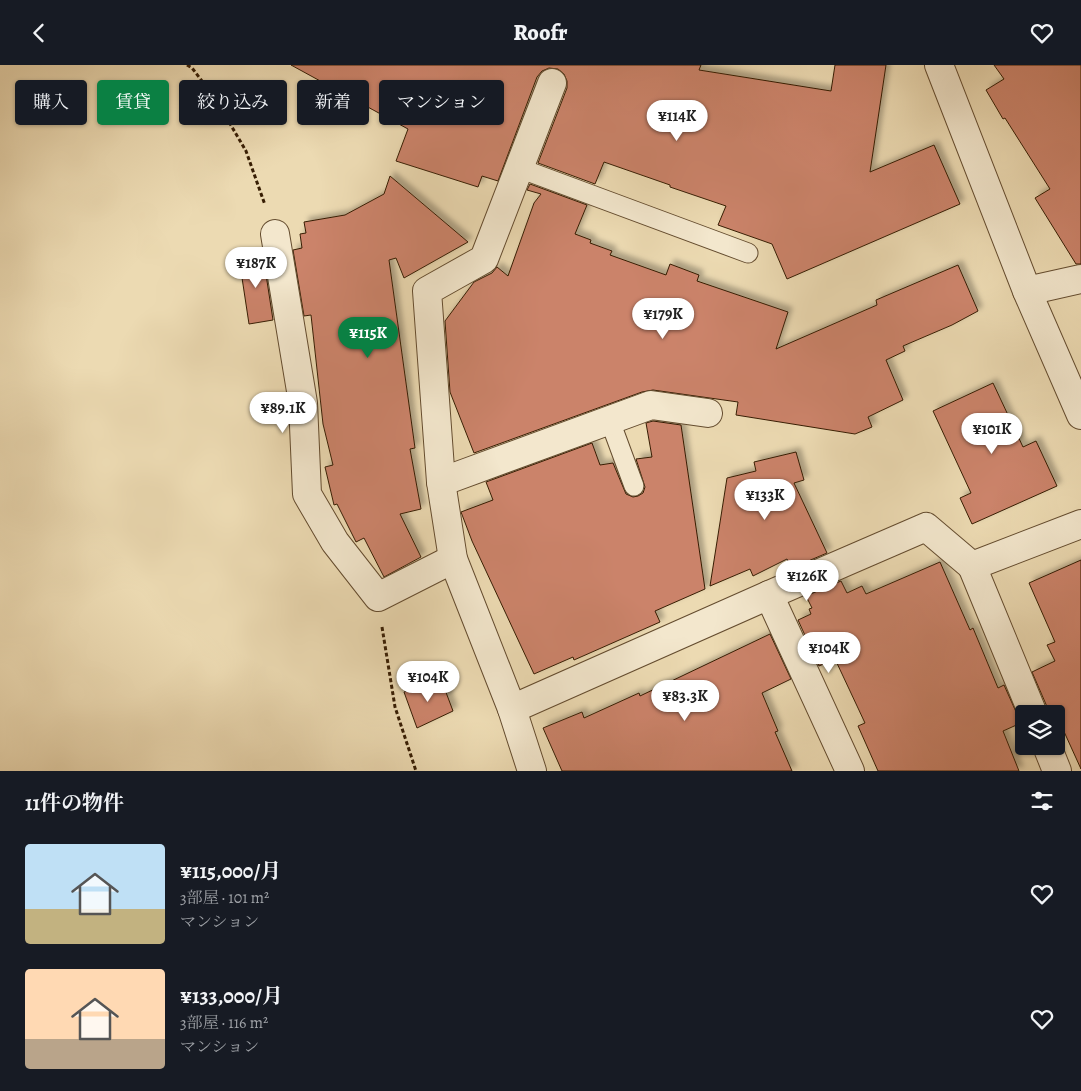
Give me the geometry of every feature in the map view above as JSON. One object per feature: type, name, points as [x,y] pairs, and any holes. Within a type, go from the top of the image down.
[{"type":"street","points":[[939,65],[1027,291],[1078,403]]},
{"type":"street","points":[[532,771],[512,709],[452,559],[441,482],[427,291],[484,259],[552,83]]},
{"type":"street","points":[[275,234],[303,403],[308,494],[335,542],[378,597],[452,559]]},
{"type":"street","points":[[1027,291],[1081,279]]},
{"type":"street","points":[[441,482],[651,405],[708,413]]},
{"type":"street","points":[[972,566],[1081,524]]},
{"type":"street","points":[[512,709],[926,527],[972,566],[1029,705]]},
{"type":"street","points":[[769,595],[850,771]]},
{"type":"street","points":[[1051,755],[1057,771]]},
{"type":"lane","points":[[519,169],[748,253]]},
{"type":"lane","points":[[610,421],[634,485]]},
{"type":"path","points":[[187,65],[192,68],[215,98],[246,151],[275,234]]},
{"type":"path","points":[[378,597],[395,707],[416,771]]},
{"type":"building","points":[[291,65],[701,65],[699,70],[831,91],[835,65],[886,65],[870,172],[934,145],[960,204],[787,279],[772,244],[718,225],[726,206],[604,162],[595,184],[538,163],[567,88],[564,74],[558,69],[549,68],[542,71],[537,77],[498,181],[482,176],[478,187],[396,161],[408,129],[401,125],[504,125],[504,80],[379,80],[379,113],[369,108],[369,80],[318,80]]},
{"type":"building","points":[[994,65],[1081,65],[1081,264],[1076,264],[1035,198],[1050,189],[986,90],[1004,79]]},
{"type":"building","points":[[390,176],[468,242],[404,278],[396,258],[389,260],[415,448],[410,449],[421,509],[400,514],[421,557],[384,577],[364,538],[356,542],[337,504],[334,505],[325,467],[333,465],[323,424],[311,315],[304,316],[293,250],[302,248],[300,234],[306,233],[304,222],[345,215],[384,194]]},
{"type":"building","points":[[530,184],[587,205],[575,234],[591,240],[590,243],[612,251],[610,255],[666,275],[670,264],[699,275],[697,281],[788,312],[776,349],[877,305],[876,300],[958,265],[978,311],[952,325],[903,346],[905,351],[886,360],[903,400],[868,417],[872,427],[855,434],[736,415],[738,402],[653,390],[642,392],[474,453],[450,392],[445,321],[474,282],[492,273],[497,267],[508,276],[534,203],[541,194],[527,190]]},
{"type":"building","points":[[263,255],[273,320],[249,324],[239,258]]},
{"type":"building","points":[[993,383],[1023,447],[1036,441],[1057,486],[972,524],[960,498],[971,493],[933,411]]},
{"type":"building","points":[[653,421],[681,425],[705,589],[655,611],[660,622],[574,660],[573,657],[534,674],[472,541],[461,512],[493,500],[486,482],[592,443],[600,465],[613,463],[626,494],[633,497],[638,496],[643,493],[645,487],[636,459],[652,457],[646,423]]},
{"type":"building","points":[[796,452],[804,480],[794,483],[827,553],[792,568],[787,559],[753,576],[750,569],[710,586],[727,478],[756,471],[754,462]]},
{"type":"building","points":[[1081,560],[1081,769],[1065,734],[1065,705],[1046,705],[1032,672],[1055,661],[1047,645],[1055,642],[1029,583]]},
{"type":"building","points":[[940,562],[970,630],[973,628],[998,688],[1004,685],[1015,710],[1015,726],[1003,731],[1019,771],[878,771],[858,726],[865,723],[835,659],[819,666],[798,620],[811,614],[809,609],[812,608],[806,596],[841,581],[847,593],[862,586],[866,594]]},
{"type":"building","points":[[770,634],[791,679],[762,693],[778,731],[775,732],[792,771],[562,771],[543,728],[582,712],[584,718],[639,693],[640,696]]},
{"type":"building","points":[[441,679],[453,711],[417,728],[404,692]]}]
